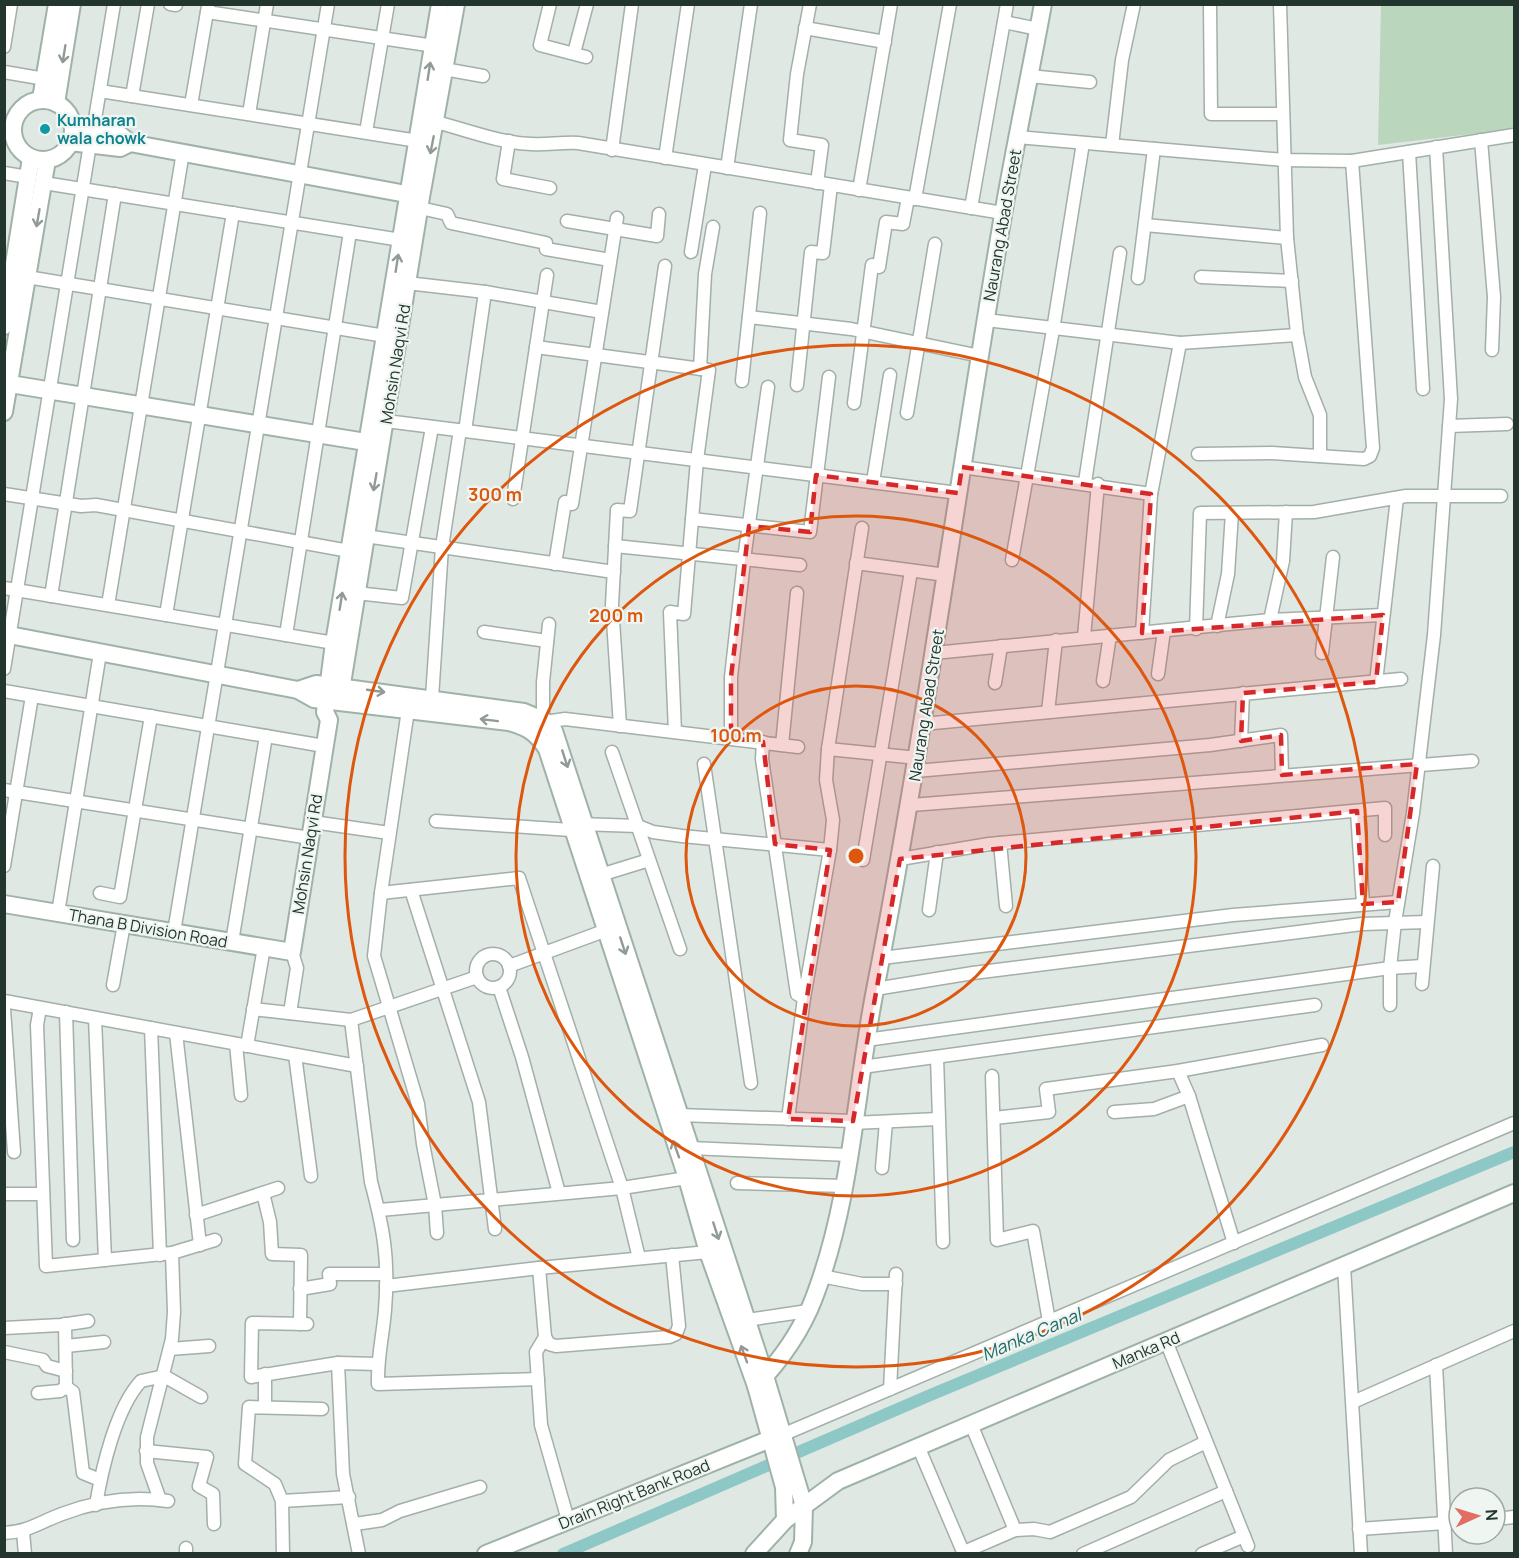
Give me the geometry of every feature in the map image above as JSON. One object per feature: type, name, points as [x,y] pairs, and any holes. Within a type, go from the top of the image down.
[{"type":"street","points":[[4,47],[12,4]]},
{"type":"street","points":[[49,101],[45,79],[57,4]]},
{"type":"street","points":[[49,101],[72,4]]},
{"type":"street","points":[[4,669],[7,635],[17,590],[114,4]]},
{"type":"street","points":[[132,96],[148,4]]},
{"type":"street","points":[[170,4],[176,5]]},
{"type":"street","points":[[249,114],[267,4]]},
{"type":"street","points":[[174,932],[328,4]]},
{"type":"street","points":[[366,132],[388,4]]},
{"type":"street","name":"Mohsin Naqvi Rd","points":[[334,693],[356,593],[365,536],[385,336],[401,240],[416,200],[436,122],[444,69],[440,4]]},
{"type":"street","name":"Mohsin Naqvi Rd","points":[[292,952],[324,746],[329,720],[337,713],[334,693],[334,643],[349,550],[375,443],[386,421],[407,283],[416,200],[418,141],[441,47],[456,4]]},
{"type":"street","points":[[550,4],[540,45],[580,55],[588,4]]},
{"type":"street","points":[[612,150],[632,4]]},
{"type":"street","points":[[665,158],[688,4]]},
{"type":"street","points":[[727,168],[751,4]]},
{"type":"street","points":[[810,4],[790,140],[822,145],[817,183]]},
{"type":"street","points":[[859,190],[891,4]]},
{"type":"street","points":[[854,403],[872,265],[879,267],[886,222],[903,224],[912,198],[950,4]]},
{"type":"street","points":[[970,208],[1007,4]]},
{"type":"street","name":"Naurang Abad Street","points":[[761,1381],[782,1359],[808,1311],[821,1276],[845,1186],[866,1040],[917,764],[1003,213],[1043,4]]},
{"type":"street","points":[[1112,145],[1122,60],[1134,4]]},
{"type":"street","points":[[1210,4],[1211,114],[1283,114]]},
{"type":"street","points":[[1280,4],[1287,238],[1297,335],[1305,377],[1320,415],[1320,456]]},
{"type":"street","points":[[191,105],[208,8],[264,21],[441,47]]},
{"type":"street","points":[[1004,22],[1038,28]]},
{"type":"street","points":[[805,28],[885,42]]},
{"type":"street","points":[[444,69],[483,76]]},
{"type":"street","points":[[4,72],[45,79]]},
{"type":"street","points":[[1029,76],[1090,81]]},
{"type":"street","points":[[100,91],[418,141]]},
{"type":"street","points":[[49,101],[68,113],[71,134],[58,156],[39,159],[18,148],[9,124],[23,107],[49,101]]},
{"type":"street","points":[[436,122],[508,141],[532,144],[555,141],[578,143],[1003,213]]},
{"type":"street","points":[[71,134],[92,138],[119,134],[130,143],[300,174],[416,200],[447,214],[452,223],[546,243],[546,249],[610,260]]},
{"type":"street","points":[[1017,137],[1284,160],[1352,161],[1515,135]]},
{"type":"street","points":[[1481,140],[1494,297],[1492,350]]},
{"type":"street","points":[[508,141],[503,180],[550,188]]},
{"type":"street","points":[[1012,560],[1053,330],[1083,143]]},
{"type":"street","points":[[1390,1005],[1390,968],[1395,922],[1413,813],[1434,634],[1451,399],[1436,147]]},
{"type":"street","points":[[1138,278],[1154,149]]},
{"type":"street","points":[[108,605],[183,152]]},
{"type":"street","points":[[1409,152],[1423,389]]},
{"type":"street","points":[[4,326],[39,159]]},
{"type":"street","points":[[1198,454],[1272,453],[1364,459],[1371,456],[1373,448],[1352,161]]},
{"type":"street","points":[[691,252],[705,165]]},
{"type":"street","points":[[4,173],[83,189],[401,240]]},
{"type":"street","points":[[797,385],[811,252],[823,253],[831,185]]},
{"type":"street","points":[[51,596],[115,194]]},
{"type":"street","points":[[166,615],[233,213]]},
{"type":"street","points":[[741,381],[760,213]]},
{"type":"street","points":[[567,221],[616,224],[657,236],[659,214]]},
{"type":"street","points":[[555,564],[565,502],[572,504],[616,224]]},
{"type":"street","points":[[1145,225],[1287,238]]},
{"type":"street","points":[[700,369],[705,274],[714,227]]},
{"type":"street","points":[[286,635],[350,232]]},
{"type":"street","points":[[907,413],[935,244]]},
{"type":"street","points":[[1085,482],[1109,337],[1120,253]]},
{"type":"street","points":[[620,726],[612,605],[617,510],[630,511],[665,266]]},
{"type":"street","points":[[15,273],[68,284],[385,336]]},
{"type":"street","points":[[4,412],[15,273]]},
{"type":"street","points":[[513,499],[547,275]]},
{"type":"street","points":[[1201,277],[1292,281]]},
{"type":"street","points":[[407,283],[484,292],[602,312]]},
{"type":"street","points":[[432,698],[442,547],[463,431],[484,292]]},
{"type":"street","points":[[748,317],[863,332],[980,356]]},
{"type":"street","points":[[986,320],[1109,337],[1180,343],[1297,335]]},
{"type":"street","points":[[1142,633],[1150,494],[1180,343]]},
{"type":"street","points":[[536,347],[709,370],[697,460],[684,614],[670,612],[675,732]]},
{"type":"street","points":[[873,482],[890,375]]},
{"type":"street","points":[[692,519],[810,532],[829,377]]},
{"type":"street","points":[[7,383],[375,443]]},
{"type":"street","points":[[731,738],[731,677],[744,560],[768,387]]},
{"type":"street","points":[[386,421],[958,493]]},
{"type":"street","points":[[1449,426],[1506,424]]},
{"type":"street","points":[[356,593],[402,598],[432,427]]},
{"type":"street","points":[[962,467],[1085,482],[1150,494]]},
{"type":"street","points":[[1084,637],[1098,484]]},
{"type":"street","points":[[4,494],[124,510],[349,550]]},
{"type":"street","points":[[1196,629],[1200,513],[1314,512],[1397,498],[1444,495],[1501,496]]},
{"type":"street","points":[[1376,682],[1397,498]]},
{"type":"street","points":[[1270,620],[1283,561],[1286,512]]},
{"type":"street","points":[[1217,626],[1228,574],[1232,513]]},
{"type":"street","points":[[788,1119],[804,998],[830,850],[833,820],[826,780],[828,749],[862,528]]},
{"type":"street","points":[[365,536],[614,572]]},
{"type":"street","points":[[615,546],[800,565]]},
{"type":"street","points":[[1322,653],[1324,616],[1333,557]]},
{"type":"street","points":[[856,563],[946,575]]},
{"type":"street","points":[[863,860],[911,571]]},
{"type":"street","points":[[4,588],[334,643]]},
{"type":"street","points":[[782,745],[797,593]]},
{"type":"street","points":[[934,653],[1270,620],[1383,615]]},
{"type":"street","points":[[549,624],[543,682],[544,721],[558,739],[575,826]]},
{"type":"street","points":[[1158,674],[1164,631]]},
{"type":"street","points":[[484,632],[547,641]]},
{"type":"street","points":[[7,635],[298,690],[314,699],[334,693],[432,698],[524,712],[544,721],[565,720],[798,747]]},
{"type":"street","points":[[1103,681],[1110,635]]},
{"type":"street","points":[[1048,712],[1056,640]]},
{"type":"street","points":[[995,683],[1001,646]]},
{"type":"street","points":[[58,913],[100,653]]},
{"type":"street","points":[[923,724],[1401,679]]},
{"type":"street","points":[[4,691],[324,746]]},
{"type":"street","points":[[334,693],[408,710],[509,722],[532,730],[546,749],[679,1115],[747,1320],[777,1442],[791,1486],[804,1506],[803,1542],[798,1554]]},
{"type":"street","points":[[1241,741],[1243,693]]},
{"type":"street","points":[[4,866],[10,790],[32,696]]},
{"type":"street","points":[[408,710],[389,833],[374,956],[391,1006],[418,1104],[435,1205],[437,1233]]},
{"type":"street","points":[[100,893],[120,897],[151,716]]},
{"type":"street","points":[[828,749],[881,754],[917,764],[1241,741],[1281,735],[1282,775]]},
{"type":"street","points":[[232,942],[266,736]]},
{"type":"street","points":[[763,742],[762,759],[789,950],[797,994],[804,998]]},
{"type":"street","points":[[612,752],[680,949]]},
{"type":"street","points":[[910,805],[1472,761]]},
{"type":"street","points":[[704,764],[752,1083]]},
{"type":"street","points":[[10,790],[251,828],[389,833]]},
{"type":"street","points":[[900,859],[1000,843],[1385,808],[1385,835]]},
{"type":"street","points":[[1357,811],[1363,904]]},
{"type":"street","points":[[436,821],[638,826],[653,832],[830,850]]},
{"type":"street","points":[[1000,843],[1006,906]]},
{"type":"street","points":[[929,910],[937,852]]},
{"type":"street","points":[[593,877],[649,860]]},
{"type":"street","points":[[1422,984],[1433,866]]},
{"type":"street","points":[[593,877],[604,931],[687,1178],[708,1252],[761,1381]]},
{"type":"street","points":[[381,893],[519,878],[622,1188],[639,1258]]},
{"type":"street","points":[[411,890],[479,1102],[495,1229]]},
{"type":"street","points":[[882,958],[1233,915],[1398,902]]},
{"type":"street","name":"Thana B Division Road","points":[[4,904],[292,952]]},
{"type":"street","points":[[875,989],[973,973],[1362,924],[1427,922]]},
{"type":"street","points":[[113,985],[124,924]]},
{"type":"street","points":[[509,966],[604,931]]},
{"type":"street","points":[[241,1095],[242,1045],[253,1009],[264,947]]},
{"type":"street","points":[[290,1013],[297,968],[292,952]]},
{"type":"street","points":[[488,955],[503,957],[509,966],[507,981],[499,987],[488,987],[477,976],[480,961],[488,955]]},
{"type":"street","points":[[866,1040],[1390,968],[1423,966]]},
{"type":"street","points":[[253,1009],[351,1020],[477,976]]},
{"type":"street","points":[[499,987],[522,1057],[559,1193]]},
{"type":"street","points":[[4,1001],[357,1066]]},
{"type":"street","points":[[862,1067],[1316,1005]]},
{"type":"street","points":[[40,1008],[37,1025],[46,1266],[166,1254],[215,1240]]},
{"type":"street","points":[[4,1009],[14,1152]]},
{"type":"street","points":[[66,1012],[73,1240]]},
{"type":"street","points":[[94,1018],[105,1260]]},
{"type":"street","points":[[351,1020],[371,1182],[380,1210],[386,1280],[378,1384],[538,1379]]},
{"type":"street","points":[[4,1533],[23,1532],[63,1513],[128,1498],[164,1501],[147,1463],[146,1451],[147,1437],[170,1349],[174,1312],[166,1254],[151,1028]]},
{"type":"street","points":[[176,1033],[200,1245]]},
{"type":"street","points":[[994,1118],[1049,1112],[1047,1089],[1178,1071],[1322,1045]]},
{"type":"street","points":[[295,1055],[311,1176]]},
{"type":"street","points":[[937,1057],[943,1242]]},
{"type":"street","points":[[1178,1071],[1189,1096],[1234,1243]]},
{"type":"street","points":[[993,1076],[997,1240],[1033,1231],[1049,1321]]},
{"type":"street","points":[[1114,1112],[1154,1109],[1189,1096]]},
{"type":"street","points":[[679,1115],[853,1122],[938,1119]]},
{"type":"street","points":[[882,1168],[886,1122]]},
{"type":"street","points":[[777,1442],[890,1389],[1515,1124]]},
{"type":"street","points":[[690,1148],[849,1155]]},
{"type":"street","points":[[380,1210],[622,1188],[687,1178]]},
{"type":"street","points":[[737,1183],[845,1186]]},
{"type":"street","points":[[196,1215],[278,1188]]},
{"type":"street","points":[[263,1193],[270,1222],[272,1254],[301,1255],[300,1289],[303,1324],[252,1323],[251,1377],[338,1364],[378,1364]]},
{"type":"street","name":"Manka Rd","points":[[754,1554],[785,1520],[838,1480],[1515,1193]]},
{"type":"street","points":[[4,1194],[43,1194]]},
{"type":"street","points":[[300,1289],[330,1284],[329,1274],[386,1280],[708,1252]]},
{"type":"street","points":[[539,1268],[545,1337],[549,1344],[556,1346],[669,1337],[676,1334],[679,1326],[672,1255]]},
{"type":"street","points":[[1344,1266],[1361,1554]]},
{"type":"street","points":[[821,1276],[862,1284],[896,1279],[890,1389]]},
{"type":"street","points":[[747,1320],[808,1311]]},
{"type":"street","points":[[4,1328],[88,1321]]},
{"type":"street","points":[[65,1324],[66,1387]]},
{"type":"street","points":[[1353,1402],[1515,1330]]},
{"type":"street","points":[[545,1337],[536,1352],[541,1425],[568,1520]]},
{"type":"street","points":[[1166,1341],[1246,1541],[1202,1554]]},
{"type":"street","points":[[66,1347],[104,1342]]},
{"type":"street","points":[[170,1349],[209,1346]]},
{"type":"street","points":[[4,1352],[44,1360],[47,1366],[66,1371]]},
{"type":"street","points":[[338,1364],[344,1474],[359,1554]]},
{"type":"street","points":[[1436,1365],[1446,1554]]},
{"type":"street","points":[[265,1374],[265,1407]]},
{"type":"street","points":[[96,1505],[100,1480],[123,1409],[141,1380],[164,1376],[201,1397]]},
{"type":"street","points":[[38,1393],[60,1391],[66,1387]]},
{"type":"street","points":[[66,1387],[73,1392],[83,1473],[100,1480]]},
{"type":"street","points":[[283,1554],[282,1501],[275,1484],[245,1464],[249,1407],[322,1409]]},
{"type":"street","points":[[971,1424],[1015,1530]]},
{"type":"street","name":"Drain Right Bank Road","points":[[486,1554],[568,1520],[777,1442]]},
{"type":"street","points":[[918,1446],[964,1553],[1015,1530],[1034,1529],[1050,1532],[1131,1497],[1169,1460],[1206,1442]]},
{"type":"street","points":[[146,1451],[207,1457],[199,1486],[213,1494],[214,1524]]},
{"type":"street","points":[[785,1520],[791,1486]]},
{"type":"street","points":[[355,1524],[382,1520],[400,1511],[480,1487]]},
{"type":"street","points":[[1084,1553],[1226,1491]]},
{"type":"street","points":[[282,1501],[349,1497]]},
{"type":"street","points":[[1359,1529],[1447,1523]]},
{"type":"street","points":[[23,1532],[25,1554]]},
{"type":"highlighted area","points":[[962,467],[1151,494],[1142,633],[1383,615],[1376,682],[1243,693],[1241,741],[1281,735],[1282,775],[1417,764],[1398,902],[1363,904],[1357,811],[900,859],[853,1121],[788,1119],[830,850],[775,844],[763,742],[731,738],[731,677],[749,526],[810,532],[816,475],[958,493]]},
{"type":"green space","points":[[1381,5],[1514,5],[1514,129],[1378,145]]},
{"type":"waterway","name":"Manka Canal","points":[[563,1554],[928,1396],[1514,1152]]},
{"type":"place","name":"Kumharan wala chowk","points":[[45,129]]}]
